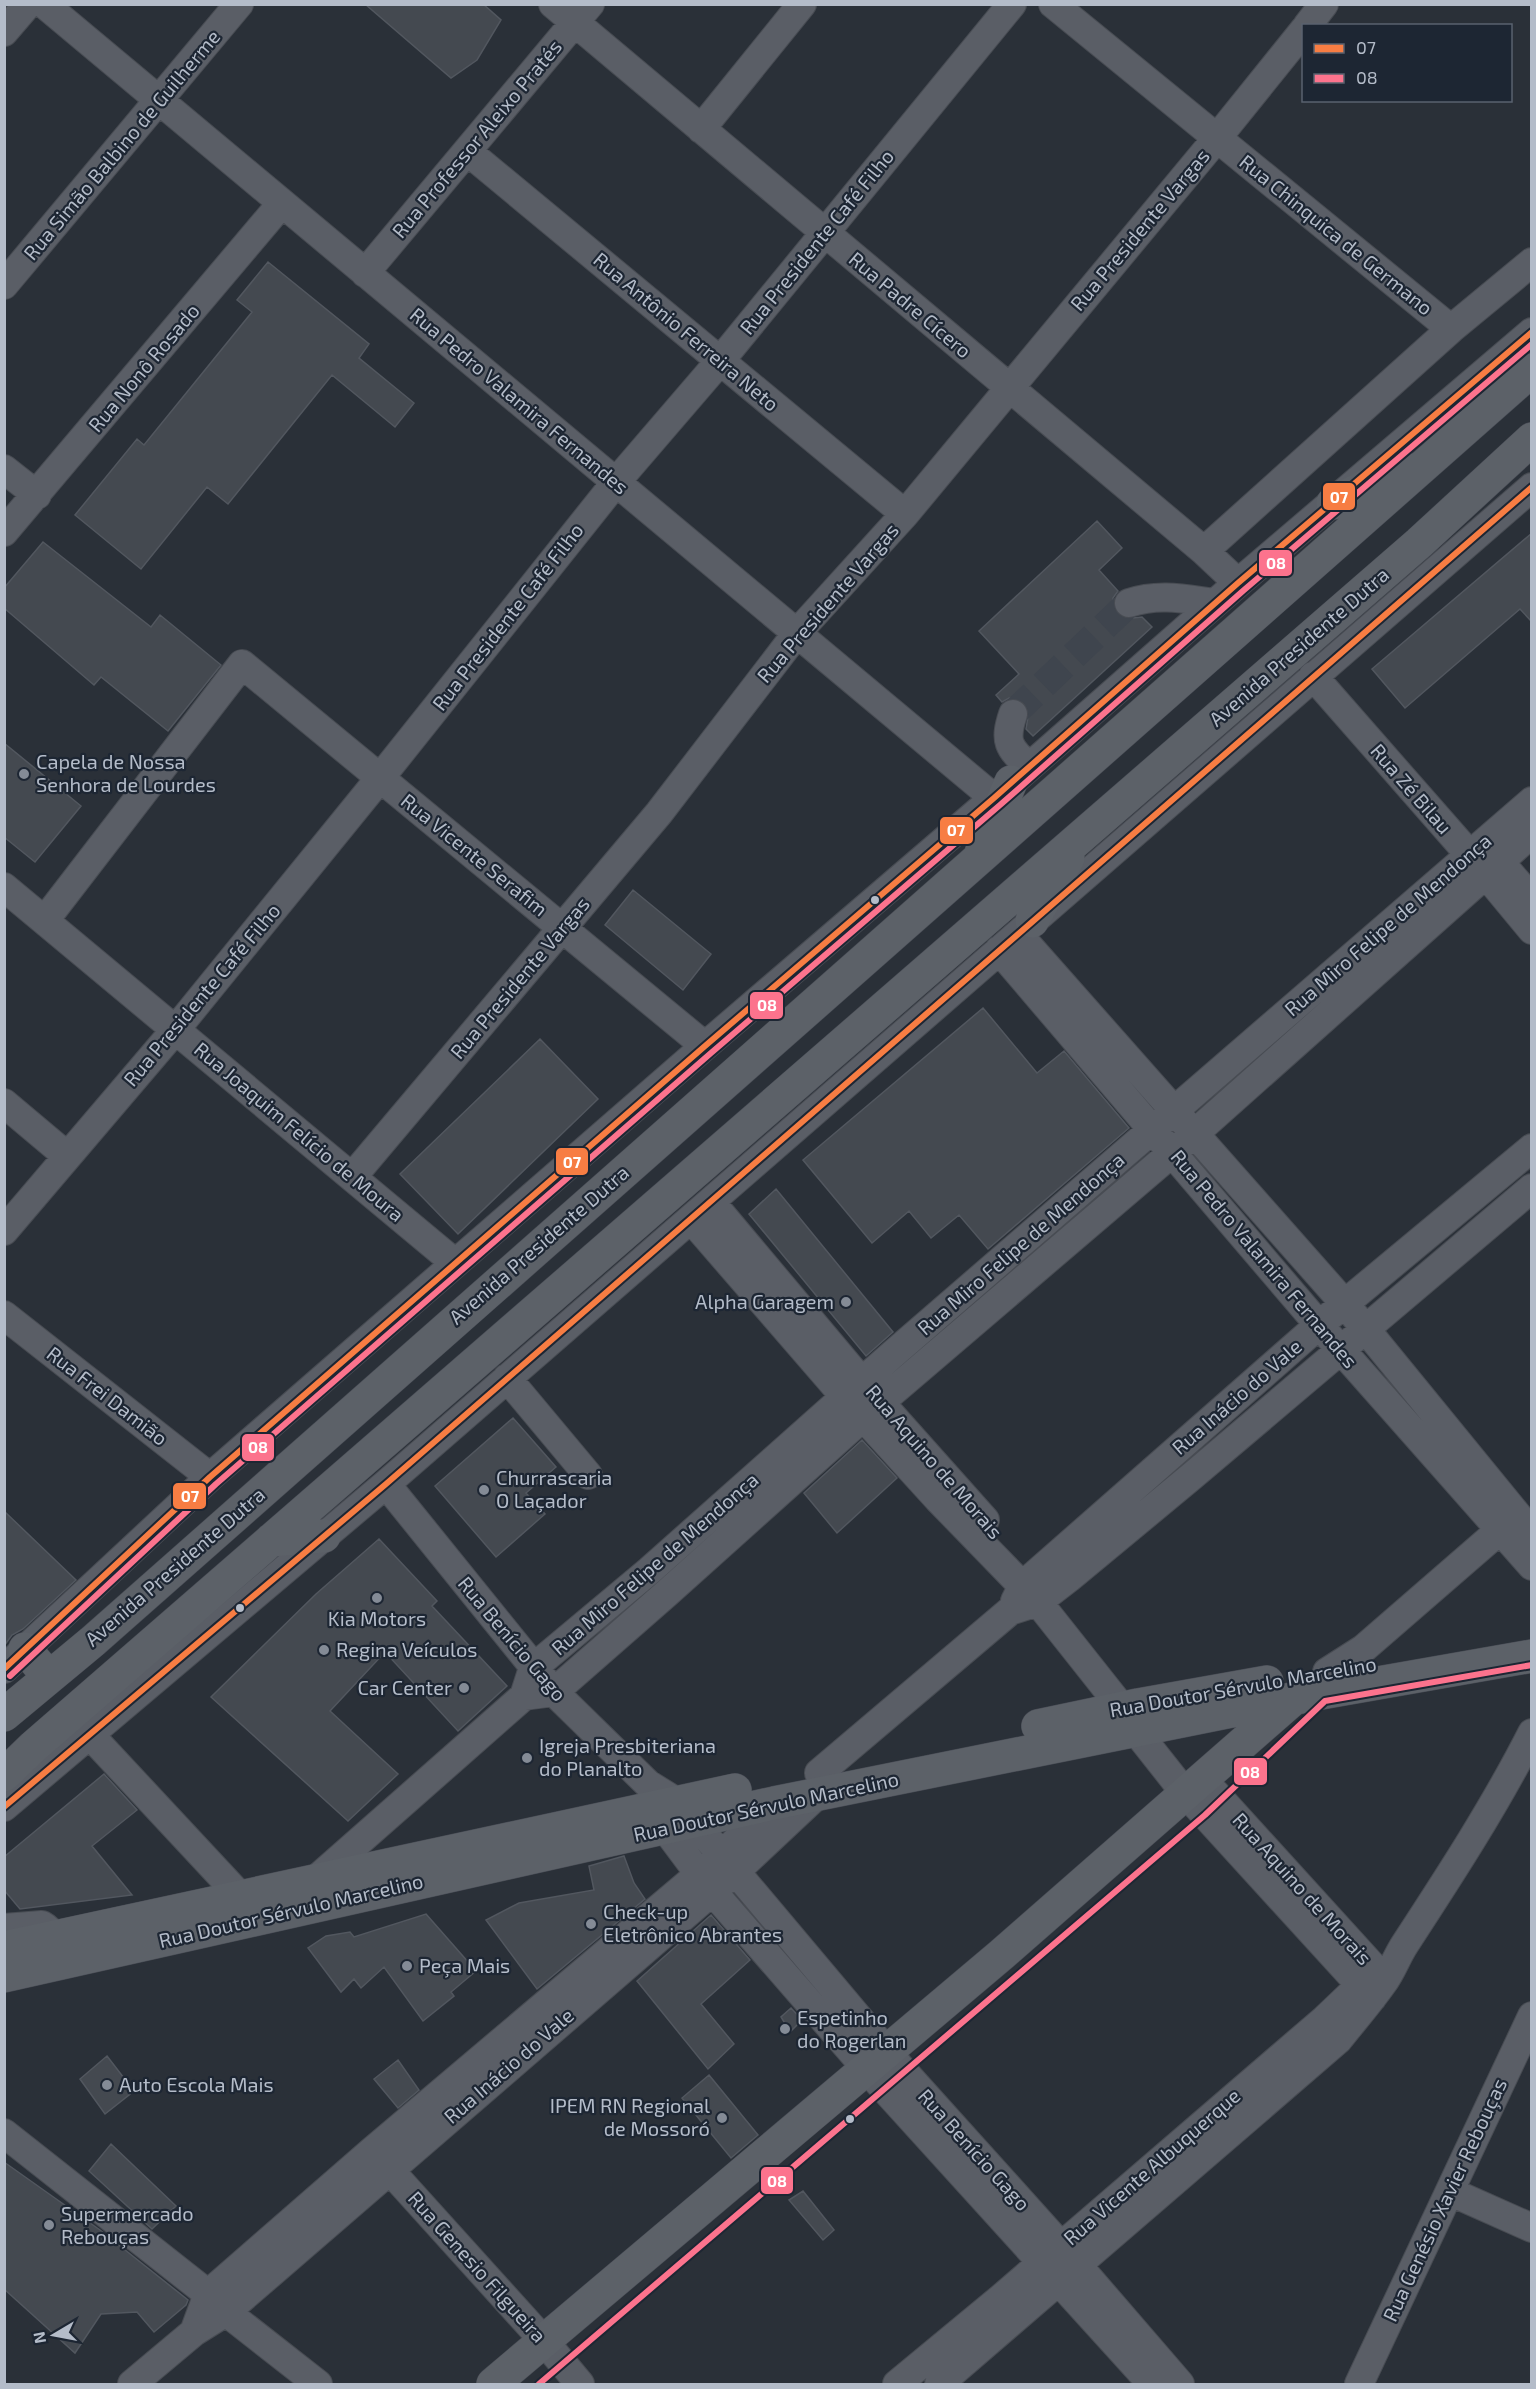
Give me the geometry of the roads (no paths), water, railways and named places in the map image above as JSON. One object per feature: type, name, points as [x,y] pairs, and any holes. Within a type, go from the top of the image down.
[{"type":"main road","name":"Avenida Presidente Dutra","points":[[4,1714],[102,1633],[1532,370]]},
{"type":"main road","name":"Avenida Presidente Dutra","points":[[4,1774],[1419,543],[1532,439]]},
{"type":"main road","points":[[1333,503],[1444,446]]},
{"type":"main road","points":[[978,859],[1011,782]]},
{"type":"main road","points":[[1016,935],[1080,836]]},
{"type":"main road","points":[[271,1540],[324,1536]]},
{"type":"main road","name":"Rua Doutor Sérvulo Marcelino","points":[[1132,1715],[1532,1634]]},
{"type":"main road","name":"Rua Doutor Sérvulo Marcelino","points":[[4,1976],[57,1950],[240,1896],[667,1809],[819,1784],[1132,1715],[1331,1676],[1532,1656]]},
{"type":"main road","points":[[15,1659],[49,1677]]},
{"type":"main road","points":[[493,2385],[551,2349],[1200,1798],[1331,1676]]},
{"type":"main road","name":"Rua Doutor Sérvulo Marcelino","points":[[4,1948],[57,1950],[667,1809],[774,1803],[819,1784]]},
{"type":"main road","points":[[525,2385],[551,2349]]},
{"type":"street","points":[[4,32],[28,4]]},
{"type":"street","name":"Rua Pedro Valamira Fernandes","points":[[44,4],[797,633],[1011,782]]},
{"type":"street","name":"Rua Simão Balbino de Guilherme","points":[[4,285],[240,4]]},
{"type":"street","name":"Rua Padre Cícero","points":[[553,4],[582,14],[700,129],[1204,551],[1238,583]]},
{"type":"street","points":[[700,129],[802,4]]},
{"type":"street","name":"Rua Presidente Café Filho","points":[[4,1231],[176,1029],[616,482],[720,361],[1012,4]]},
{"type":"street","name":"Rua Chinquica de Germano","points":[[1053,4],[1451,329]]},
{"type":"street","points":[[1309,24],[1324,4]]},
{"type":"street","name":"Rua Professor Aleixo Pratés","points":[[365,273],[582,14]]},
{"type":"street","name":"Rua Presidente Vargas","points":[[353,1176],[659,813],[797,633],[905,514],[1302,32]]},
{"type":"street","name":"Rua Antônio Ferreira Neto","points":[[467,151],[905,514]]},
{"type":"street","name":"Rua Nonô Rosado","points":[[4,532],[282,204]]},
{"type":"street","points":[[1204,551],[1451,329],[1532,262]]},
{"type":"street","name":"Avenida Presidente Dutra","points":[[15,1659],[210,1477],[1238,583],[1532,332]]},
{"type":"street","points":[[4,469],[37,495]]},
{"type":"street","name":"Avenida Presidente Dutra","points":[[4,1807],[386,1484],[1532,487]]},
{"type":"street","points":[[1129,603],[1146,597],[1173,597],[1215,603]]},
{"type":"street","name":"Rua Vicente Serafim","points":[[45,920],[242,664],[705,1046]]},
{"type":"street","name":"Rua Zé Bilau","points":[[1318,671],[1484,858],[1532,899]]},
{"type":"street","points":[[1011,782],[1013,753],[1008,743],[1008,729],[1013,714]]},
{"type":"street","name":"Rua Miro Felipe de Mendonça","points":[[524,1696],[533,1668],[649,1571],[1194,1134],[1484,858],[1532,801]]},
{"type":"street","name":"Rua Miro Felipe de Mendonça","points":[[554,1692],[667,1593],[862,1399],[1163,1121],[1484,858],[1532,833]]},
{"type":"street","name":"Rua Zé Bilau","points":[[1484,858],[1532,930]]},
{"type":"street","name":"Rua Joaquim Felício de Moura","points":[[4,887],[455,1263]]},
{"type":"street","name":"Rua Pedro Valamira Fernandes","points":[[1016,935],[1163,1121],[1172,1152],[1256,1252],[1341,1351],[1515,1526]]},
{"type":"street","points":[[4,1103],[67,1156]]},
{"type":"street","name":"Rua Pedro Valamira Fernandes","points":[[1163,1121],[1194,1134],[1365,1328],[1515,1526],[1532,1566]]},
{"type":"street","name":"Rua Inácio do Vale","points":[[1036,1589],[1318,1325],[1532,1148]]},
{"type":"street","name":"Rua Inácio do Vale","points":[[132,2385],[194,2332],[217,2303],[380,2160],[729,1863],[1010,1611],[1341,1351],[1365,1328],[1532,1188]]},
{"type":"street","name":"Rua Aquino de Morais","points":[[701,1210],[862,1399],[1036,1589],[1132,1715],[1200,1798],[1373,1983]]},
{"type":"street","points":[[1256,1252],[1280,1232]]},
{"type":"street","name":"Rua Frei Damião","points":[[4,1315],[210,1477]]},
{"type":"street","points":[[507,1378],[588,1474]]},
{"type":"street","name":"Rua Benício Gago","points":[[386,1484],[554,1692],[667,1809],[729,1863],[883,2067]]},
{"type":"street","points":[[1331,1676],[1515,1526]]},
{"type":"street","points":[[649,1571],[667,1593]]},
{"type":"street","points":[[314,1882],[524,1696],[554,1692]]},
{"type":"street","name":"Rua Vicente Albuquerque","points":[[939,2385],[1060,2264],[1260,2091],[1325,2019],[1373,1983],[1404,1946],[1521,1777],[1532,1733]]},
{"type":"street","points":[[90,1735],[240,1896]]},
{"type":"street","name":"Rua Inácio do Vale","points":[[729,1863],[774,1803]]},
{"type":"street","name":"Rua Benício Gago","points":[[667,1809],[706,1883],[883,2067],[1060,2264],[1145,2366],[1180,2385]]},
{"type":"street","points":[[4,1928],[42,1925],[47,1928],[57,1950]]},
{"type":"street","name":"Rua Genésio Xavier Rebouças","points":[[1359,2385],[1532,2016]]},
{"type":"street","points":[[4,2133],[318,2385]]},
{"type":"street","name":"Rua Genesio Filgueira","points":[[380,2160],[551,2349],[580,2385]]},
{"type":"street","points":[[1451,2192],[1532,2228]]},
{"type":"street","name":"Rua Vicente Albuquerque","points":[[897,2385],[1060,2264]]},
{"type":"tunnel","points":[[1013,714],[1129,603]]},
{"type":"place","name":"Capela de Nossa Senhora de Lourdes","points":[[24,774]]},
{"type":"place","name":"Alpha Garagem","points":[[846,1302]]},
{"type":"place","name":"Churrascaria O Laçador","points":[[484,1490]]},
{"type":"place","name":"Kia Motors","points":[[377,1598]]},
{"type":"place","name":"Regina Veículos","points":[[324,1650]]},
{"type":"place","name":"Car Center","points":[[464,1688]]},
{"type":"place","name":"Igreja Presbiteriana do Planalto","points":[[527,1758]]},
{"type":"place","name":"Check-up Eletrônico Abrantes","points":[[591,1924]]},
{"type":"place","name":"Peça Mais","points":[[407,1966]]},
{"type":"place","name":"Espetinho do Rogerlan","points":[[785,2029]]},
{"type":"place","name":"Auto Escola Mais","points":[[107,2085]]},
{"type":"place","name":"IPEM RN Regional de Mossoró","points":[[722,2118]]},
{"type":"place","name":"Supermercado Rebouças","points":[[49,2225]]}]
